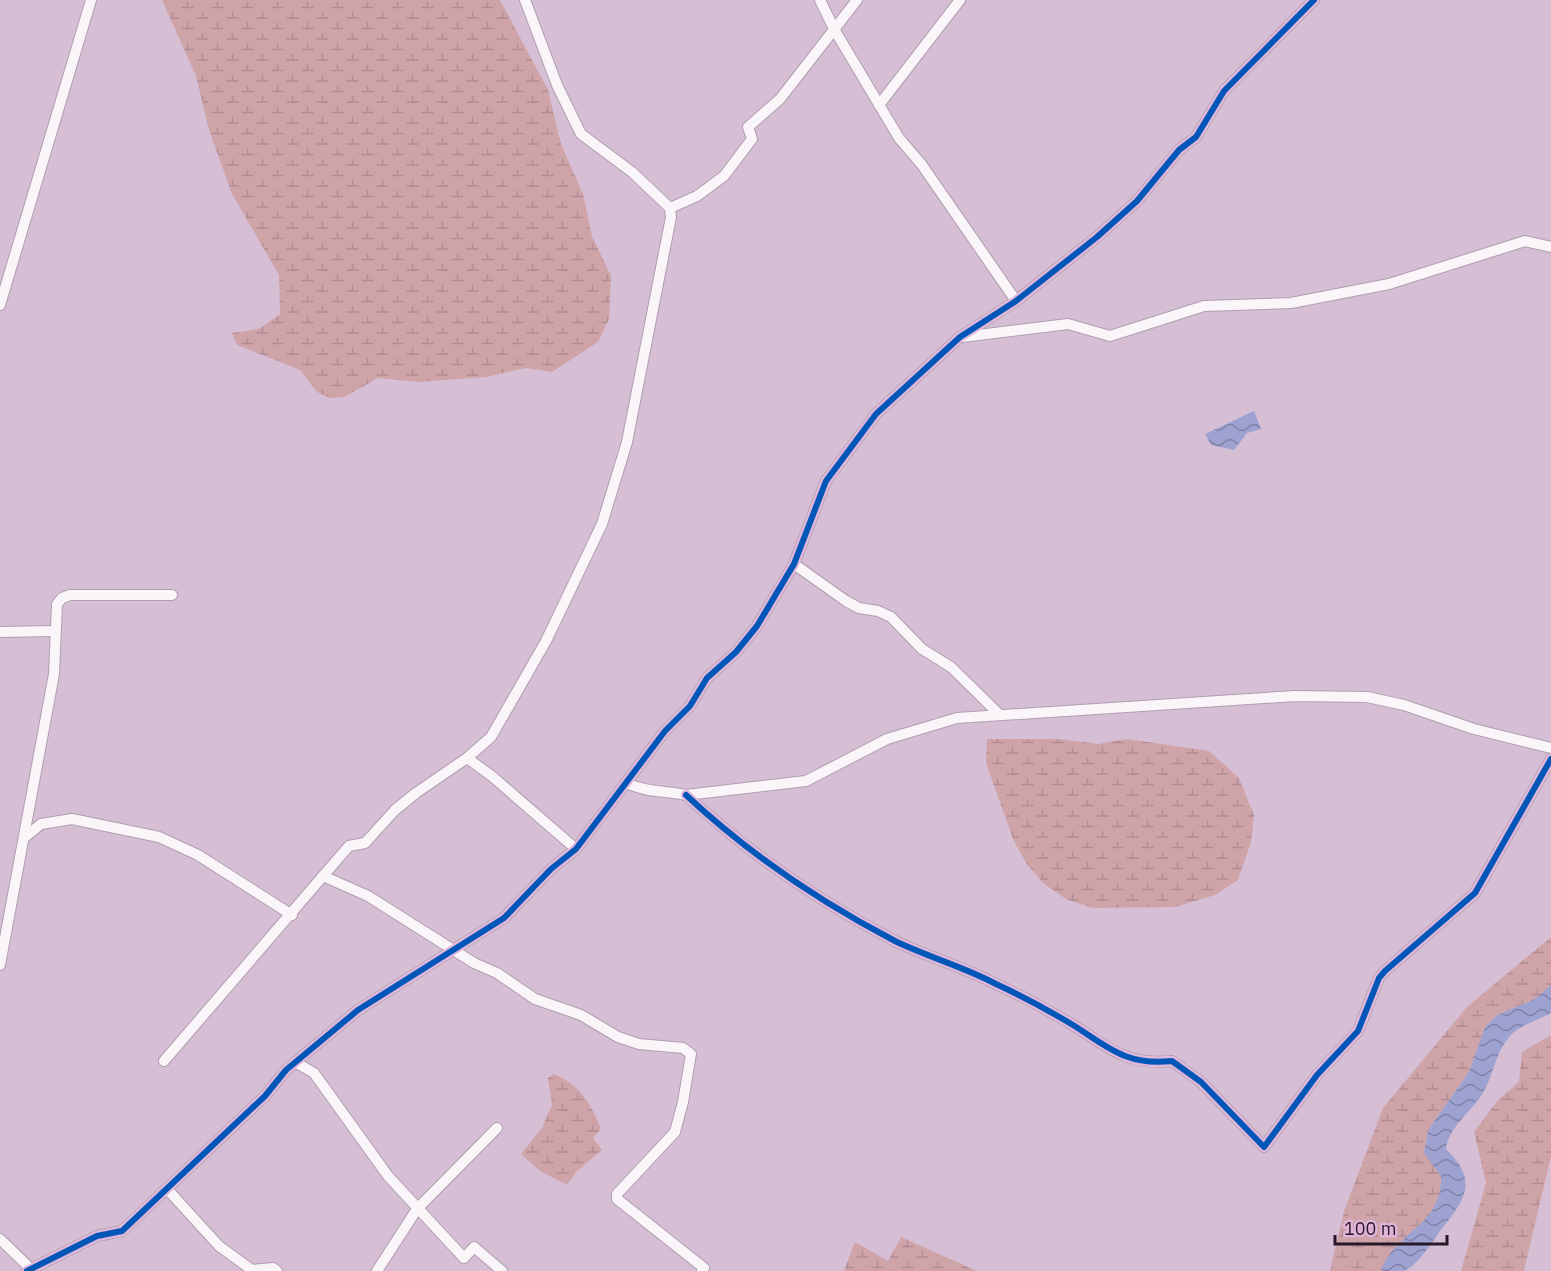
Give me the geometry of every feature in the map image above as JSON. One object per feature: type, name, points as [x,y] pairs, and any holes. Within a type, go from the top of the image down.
[{"type":"street","points":[[0,305],[91,0]]},
{"type":"street","points":[[525,0],[557,85],[581,134],[632,172],[670,208]]},
{"type":"street","points":[[820,0],[834,29],[879,105],[1016,300]]},
{"type":"street","points":[[670,208],[697,196],[724,176],[752,139],[748,127],[780,99],[857,0]]},
{"type":"street","points":[[879,105],[960,0]]},
{"type":"street","points":[[0,1239],[29,1270],[97,1236],[122,1231],[265,1096],[295,1062],[358,1010],[417,975],[453,949],[504,918],[551,869],[576,849],[665,731],[690,706],[707,678],[736,652],[757,626],[794,564],[826,481],[876,414],[960,337],[1016,300],[1097,237],[1137,201],[1179,150],[1196,137],[1224,91],[1314,0]]},
{"type":"street","points":[[164,1061],[349,846],[365,843],[395,810],[467,758],[491,737],[546,641],[602,524],[627,442],[662,269],[670,208]]},
{"type":"street","points":[[960,337],[1068,324],[1110,336],[1204,306],[1291,303],[1389,284],[1525,241],[1551,247]]},
{"type":"street","points":[[794,564],[846,601],[891,617],[922,650],[951,667],[1000,715]]},
{"type":"street","points":[[0,965],[54,674],[57,604],[62,598],[70,595],[172,595]]},
{"type":"street","points":[[0,632],[55,631]]},
{"type":"street","points":[[626,783],[646,792],[686,795],[806,781],[887,739],[957,718],[1295,696],[1367,697],[1404,705],[1474,729],[1551,747]]},
{"type":"street","points":[[467,758],[493,777],[576,849]]},
{"type":"street","points":[[686,795],[729,835],[811,892],[897,941],[995,983],[1072,1025],[1104,1047],[1122,1056],[1152,1063],[1172,1061],[1201,1082],[1264,1147],[1317,1075],[1359,1031],[1379,978],[1475,893],[1551,759]]},
{"type":"street","points":[[24,838],[41,824],[72,819],[159,837],[198,855],[292,915]]},
{"type":"street","points":[[323,876],[368,897],[474,963],[497,973],[536,999],[581,1015],[618,1037],[639,1044],[683,1048],[691,1054],[684,1102],[675,1132],[617,1194],[617,1199],[704,1268],[702,1271]]},
{"type":"street","points":[[295,1062],[314,1073],[365,1147],[417,1209],[464,1258],[474,1247],[502,1271]]},
{"type":"street","points":[[377,1271],[417,1209],[497,1128]]},
{"type":"street","points":[[168,1190],[219,1246],[252,1270],[273,1268],[277,1271]]},
{"type":"green space","points":[[162,0],[500,0],[548,90],[561,144],[583,194],[592,236],[611,276],[609,319],[598,342],[552,372],[526,368],[486,377],[419,382],[378,378],[344,397],[330,398],[317,392],[300,370],[237,345],[232,333],[259,329],[280,314],[279,275],[232,194],[209,130],[196,76]]},
{"type":"green space","points":[[987,739],[1058,739],[1098,744],[1127,739],[1209,751],[1239,778],[1254,815],[1251,842],[1238,880],[1215,895],[1175,907],[1092,908],[1066,899],[1043,883],[1026,863],[1013,839],[986,763]]},
{"type":"green space","points":[[1551,937],[1551,985],[1535,999],[1497,1015],[1485,1027],[1469,1072],[1428,1130],[1424,1153],[1441,1176],[1442,1189],[1438,1201],[1420,1225],[1397,1248],[1381,1271],[1330,1271],[1344,1211],[1383,1108],[1467,1007]]},
{"type":"green space","points":[[1551,1035],[1551,1156],[1524,1271],[1461,1271],[1486,1183],[1474,1132],[1498,1100],[1519,1082],[1522,1052]]},
{"type":"green space","points":[[553,1074],[577,1089],[593,1111],[601,1129],[593,1138],[602,1150],[576,1172],[567,1185],[540,1171],[521,1154],[542,1128],[552,1105],[548,1078]]},
{"type":"green space","points":[[901,1237],[977,1271],[844,1271],[855,1242],[888,1261]]},
{"type":"water","points":[[1254,411],[1261,429],[1247,433],[1234,450],[1211,445],[1205,434]]},
{"type":"water","points":[[1551,985],[1551,1013],[1519,1028],[1505,1042],[1485,1089],[1455,1128],[1448,1142],[1446,1149],[1464,1173],[1466,1184],[1459,1205],[1413,1265],[1404,1271],[1381,1271],[1388,1257],[1434,1206],[1439,1193],[1441,1176],[1424,1153],[1428,1130],[1469,1072],[1485,1027],[1497,1015],[1535,999]]},
{"type":"cycle path","points":[[27,1271],[97,1236],[122,1231],[265,1096],[286,1070],[358,1010],[504,918],[551,869],[576,849],[665,731],[690,706],[707,678],[736,652],[757,626],[794,564],[826,481],[876,414],[960,337],[1016,301],[1097,237],[1137,201],[1179,150],[1196,137],[1224,91],[1314,0]]},
{"type":"cycle path","points":[[686,795],[734,837],[786,875],[867,926],[908,947],[971,972],[1015,993],[1064,1019],[1118,1053],[1142,1061],[1172,1061],[1201,1082],[1264,1147],[1317,1075],[1358,1031],[1379,978],[1475,893],[1551,759]]}]
